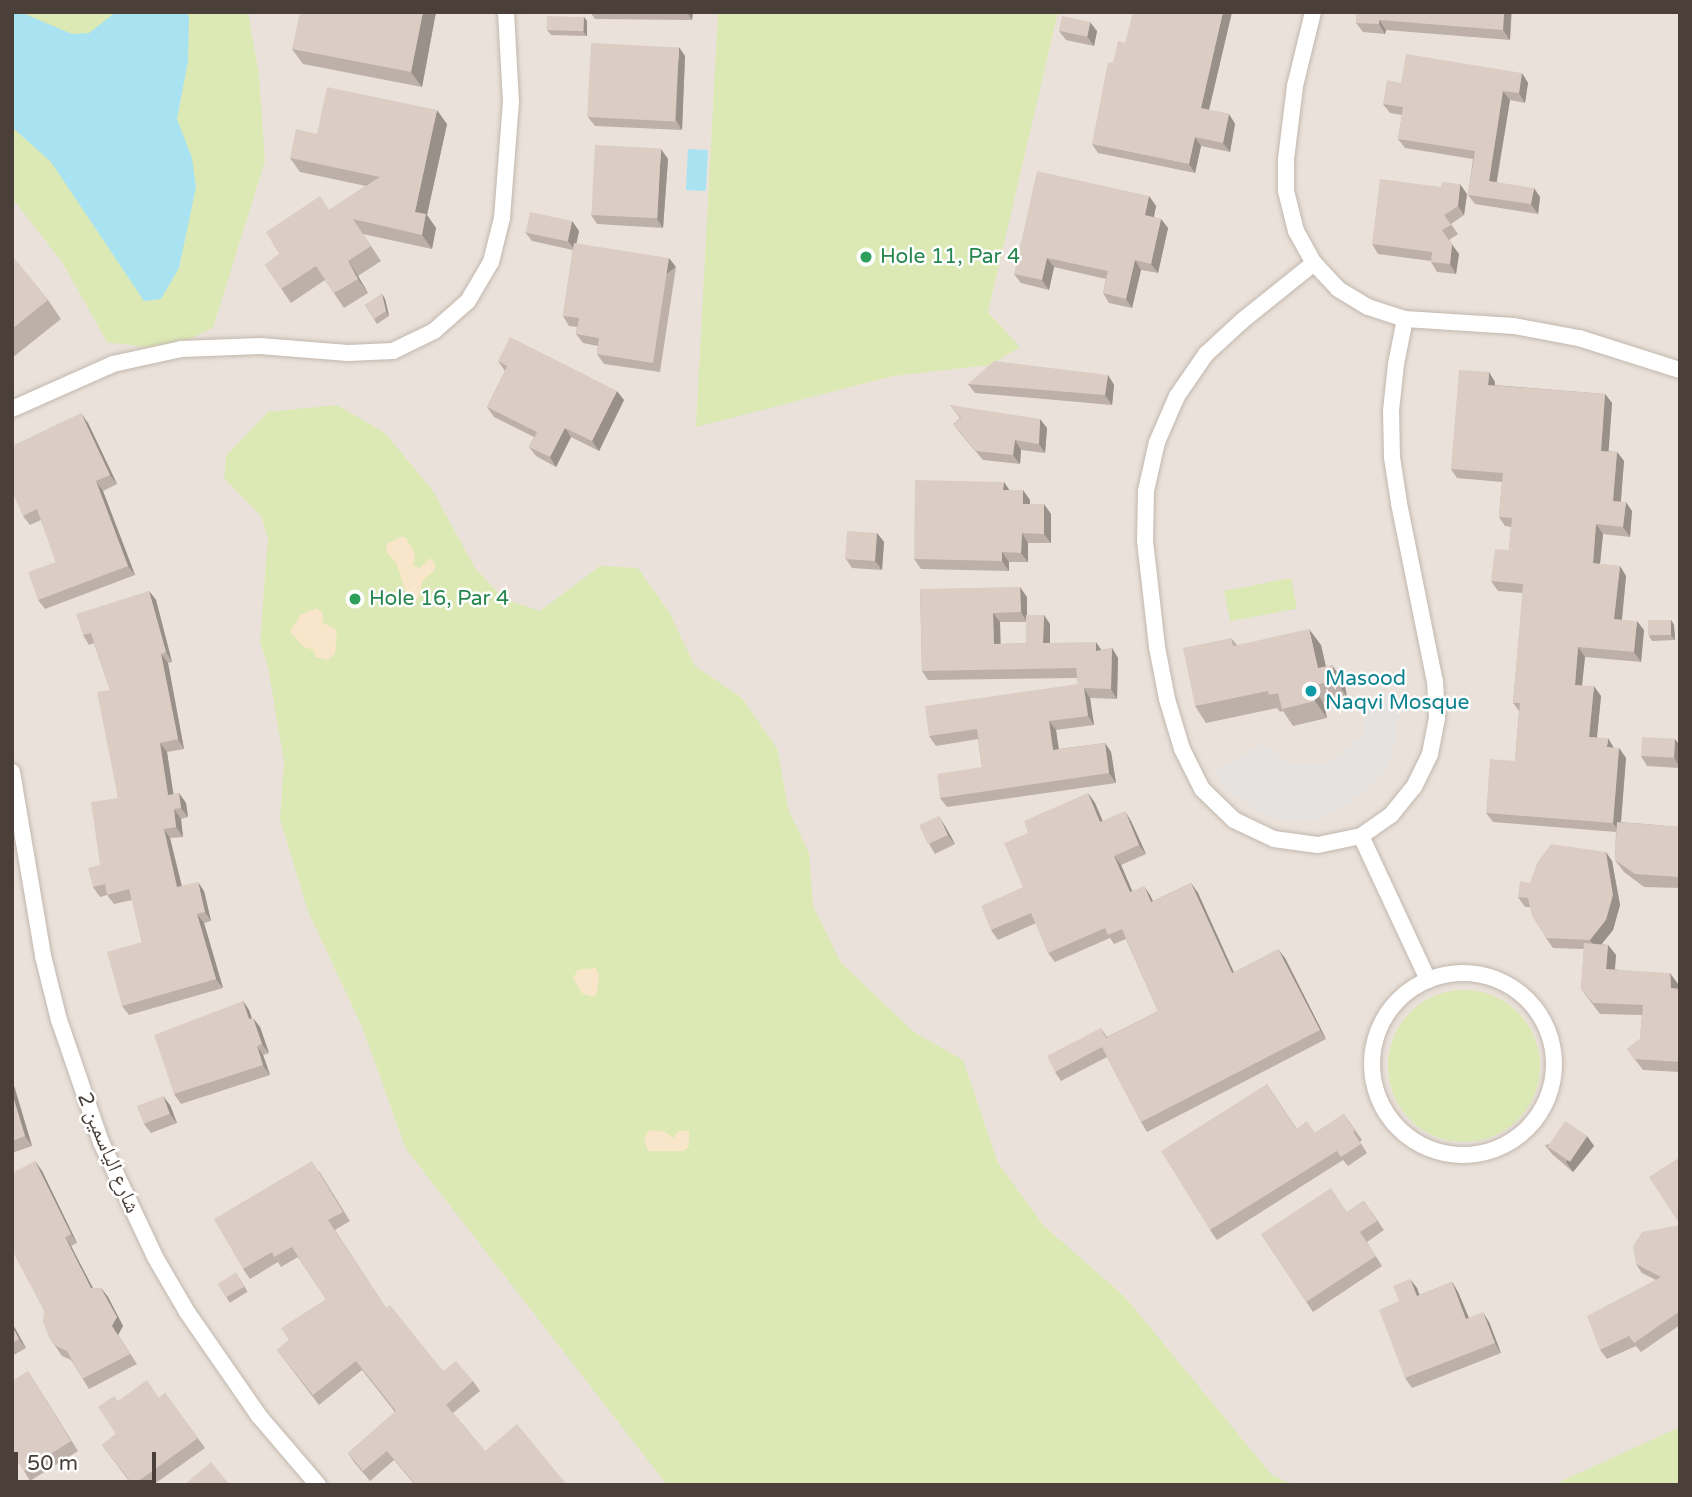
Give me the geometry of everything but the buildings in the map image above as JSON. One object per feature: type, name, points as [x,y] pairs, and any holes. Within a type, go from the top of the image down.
[{"type":"street","points":[[12,409],[113,364],[181,349],[260,346],[348,353],[393,351],[434,331],[468,301],[491,262],[502,218],[511,102],[506,12]]},
{"type":"street","points":[[1313,12],[1295,86],[1286,159],[1286,191],[1296,231],[1314,263],[1338,289],[1368,307],[1405,319],[1514,326],[1553,333],[1643,356],[1680,370]]},
{"type":"street","points":[[1314,263],[1243,320],[1206,355],[1177,396],[1154,454],[1146,491],[1145,541],[1157,647],[1167,699],[1182,749],[1202,789],[1234,820],[1274,839],[1318,845],[1362,836],[1391,815],[1414,787],[1430,754],[1437,718],[1435,682],[1392,457],[1391,411],[1396,364],[1405,319]]},
{"type":"street","name":"شارع الياسمين 2","points":[[12,772],[43,956],[63,1032],[101,1142],[144,1234],[187,1311],[259,1416],[318,1485]]},
{"type":"street","points":[[1362,836],[1427,980]]},
{"type":"street","points":[[1457,972],[1486,975],[1514,988],[1536,1009],[1550,1035],[1555,1065],[1545,1104],[1535,1121],[1513,1142],[1485,1154],[1455,1156],[1426,1148],[1401,1132],[1383,1108],[1373,1079],[1374,1049],[1383,1020],[1402,996],[1427,980],[1457,972]]},
{"type":"shaded area","points":[[12,12],[1680,12],[1680,1485],[12,1485]]},
{"type":"shaded area","points":[[1396,691],[1400,710],[1392,755],[1382,774],[1367,790],[1330,815],[1308,822],[1285,821],[1264,814],[1223,787],[1213,771],[1263,744],[1293,765],[1320,765],[1335,760],[1363,734],[1367,716],[1365,698]]},
{"type":"green space","points":[[12,12],[248,12],[259,75],[265,161],[213,328],[167,350],[107,342],[62,262],[12,198]]},
{"type":"green space","points":[[718,12],[1058,12],[988,312],[1020,347],[990,365],[893,376],[696,427]]},
{"type":"green space","points":[[337,405],[385,433],[433,491],[475,568],[504,599],[540,611],[600,566],[638,568],[669,612],[695,666],[742,698],[778,750],[788,809],[809,853],[813,906],[841,963],[914,1032],[963,1060],[998,1163],[1044,1226],[1124,1296],[1272,1475],[1294,1485],[667,1485],[406,1149],[362,1027],[308,911],[280,819],[284,762],[268,667],[260,642],[268,538],[261,516],[224,478],[226,456],[268,412]]},
{"type":"green space","points":[[1291,578],[1297,608],[1230,621],[1224,591]]},
{"type":"green space","points":[[1464,990],[1493,996],[1518,1012],[1534,1037],[1540,1066],[1534,1095],[1518,1120],[1493,1136],[1464,1142],[1435,1136],[1410,1120],[1394,1095],[1388,1066],[1394,1037],[1410,1012],[1435,996]]},
{"type":"green space","points":[[1680,1427],[1680,1485],[1553,1485]]},
{"type":"sand","points":[[405,537],[415,553],[413,566],[420,568],[430,558],[435,564],[435,570],[423,580],[418,600],[407,596],[397,564],[386,551],[387,544]]},
{"type":"sand","points":[[316,608],[323,613],[322,622],[337,630],[335,654],[328,660],[315,657],[314,650],[304,647],[290,632],[300,615]]},
{"type":"sand","points":[[595,968],[599,974],[597,993],[595,996],[589,996],[582,993],[573,978],[578,970]]},
{"type":"sand","points":[[650,1130],[665,1132],[673,1138],[679,1131],[689,1131],[689,1146],[684,1151],[648,1151],[644,1138]]},
{"type":"water","points":[[12,12],[20,12],[72,34],[89,33],[116,12],[186,12],[189,17],[188,61],[177,119],[192,158],[196,187],[179,268],[161,299],[144,301],[51,162],[12,127]]},
{"type":"water","points":[[688,149],[708,150],[706,191],[686,190]]},
{"type":"place","name":"Hole 11, Par 4","points":[[866,257]]},
{"type":"place","name":"Hole 16, Par 4","points":[[355,599]]},
{"type":"place","name":"Masood Naqvi Mosque","points":[[1311,691]]}]
